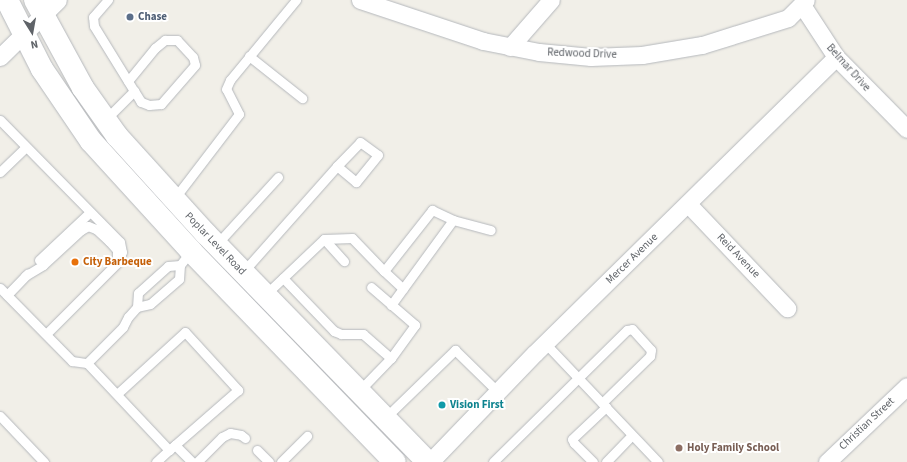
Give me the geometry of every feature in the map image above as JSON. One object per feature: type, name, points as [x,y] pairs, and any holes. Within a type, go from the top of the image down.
[{"type":"main road","name":"Poplar Level Road","points":[[7,0],[56,93],[91,141],[185,258],[395,462]]},
{"type":"main road","name":"Poplar Level Road","points":[[38,8],[83,88],[106,119],[174,200],[211,240],[429,462]]},
{"type":"main road","points":[[185,258],[211,240]]},
{"type":"street","points":[[0,57],[23,32],[38,8],[58,0]]},
{"type":"street","name":"Redwood Drive","points":[[360,0],[445,30],[510,47],[591,57],[670,51],[702,45],[788,18],[804,3]]},
{"type":"street","points":[[510,47],[551,0]]},
{"type":"street","name":"Belmar Drive","points":[[804,3],[836,57],[907,129]]},
{"type":"street","name":"Mercer Avenue","points":[[429,462],[546,343],[836,57]]},
{"type":"street","name":"Reid Avenue","points":[[688,204],[787,308]]},
{"type":"street","name":"Christian Street","points":[[827,462],[907,386]]},
{"type":"lane","points":[[108,0],[93,16],[94,26],[134,91],[141,102],[149,105],[161,104],[194,65],[194,57],[177,40],[165,40],[155,48],[128,81]]},
{"type":"lane","points":[[174,200],[239,114],[226,89],[230,80],[296,0]]},
{"type":"lane","points":[[250,56],[302,98]]},
{"type":"lane","points":[[106,119],[134,91]]},
{"type":"lane","points":[[0,120],[89,213],[120,242],[122,252],[117,263],[46,334]]},
{"type":"lane","points":[[243,272],[337,166],[360,142],[378,155],[356,182],[337,166]]},
{"type":"lane","points":[[0,172],[26,148]]},
{"type":"lane","points":[[211,240],[278,177]]},
{"type":"lane","points":[[384,271],[432,210],[453,220],[491,230]]},
{"type":"lane","points":[[7,295],[89,213]]},
{"type":"lane","points":[[391,305],[453,220]]},
{"type":"lane","points":[[25,276],[43,265],[81,230],[88,226],[96,229],[117,250],[117,263]]},
{"type":"lane","points":[[265,295],[324,239],[352,238],[403,289]]},
{"type":"lane","points":[[324,239],[344,261]]},
{"type":"lane","points":[[137,307],[138,293],[168,266],[185,258]]},
{"type":"lane","points":[[87,363],[123,327],[128,317],[137,307],[150,304],[179,279],[185,258]]},
{"type":"lane","points":[[283,278],[334,331],[353,335],[363,334],[390,358]]},
{"type":"lane","points":[[359,391],[390,358],[415,325],[371,287]]},
{"type":"lane","points":[[0,288],[72,361],[87,363],[172,447],[192,462]]},
{"type":"lane","points":[[493,462],[627,330],[632,329],[651,350],[650,356],[572,439],[574,444],[593,462]]},
{"type":"lane","points":[[117,394],[185,332],[238,390],[156,462]]},
{"type":"lane","points":[[546,343],[658,462]]},
{"type":"lane","points":[[385,418],[455,350],[498,392]]},
{"type":"lane","points":[[0,416],[44,462]]},
{"type":"lane","points":[[197,462],[222,436],[230,433],[241,435],[245,438]]},
{"type":"lane","points":[[606,462],[632,435]]},
{"type":"lane","points":[[282,462],[307,436]]},
{"type":"lane","points":[[257,450],[269,462]]},
{"type":"place","name":"Chase","points":[[130,17]]},
{"type":"place","name":"City Barbeque","points":[[75,262]]},
{"type":"place","name":"Vision First","points":[[442,405]]},
{"type":"place","name":"Holy Family School","points":[[679,448]]}]
